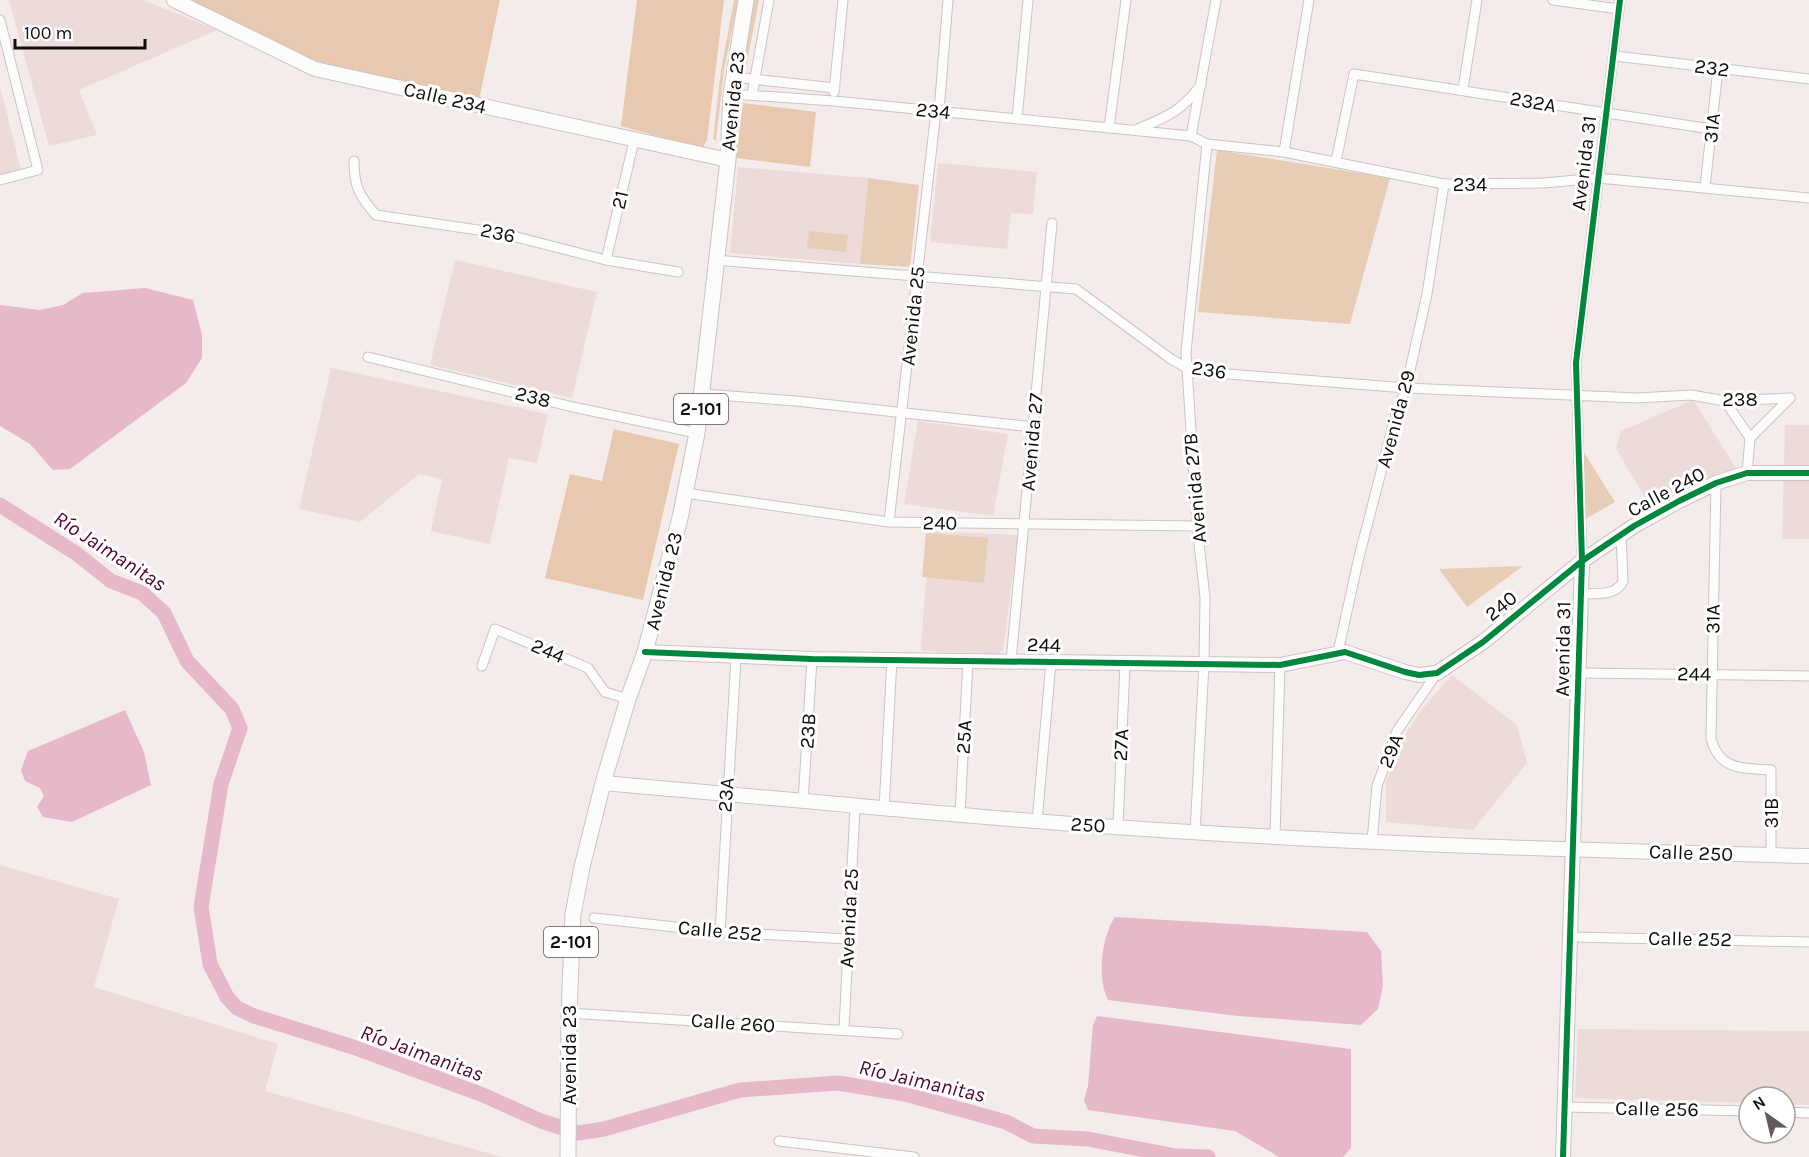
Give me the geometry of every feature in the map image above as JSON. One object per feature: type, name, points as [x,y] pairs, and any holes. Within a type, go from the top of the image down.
[{"type":"main road","name":"Avenida 23","points":[[568,1154],[569,1012],[573,915],[582,867],[603,783],[628,699],[645,652],[685,493],[697,433],[728,160],[731,94],[746,0]]},
{"type":"street","name":"Calle 234","points":[[174,0],[315,69],[728,160]]},
{"type":"street","points":[[752,95],[769,0]]},
{"type":"street","points":[[834,101],[843,0]]},
{"type":"street","name":"Avenida 25","points":[[889,522],[948,0]]},
{"type":"street","points":[[1017,119],[1028,0]]},
{"type":"street","points":[[1109,128],[1126,0]]},
{"type":"street","points":[[1191,136],[1216,0]]},
{"type":"street","points":[[1284,152],[1309,0]]},
{"type":"street","points":[[1462,89],[1477,0]]},
{"type":"street","points":[[1552,0],[1620,5]]},
{"type":"street","name":"Avenida 31","points":[[1563,1157],[1582,561],[1575,396],[1576,363],[1620,5]]},
{"type":"street","points":[[0,20],[38,170],[0,180]]},
{"type":"street","name":"232","points":[[1615,56],[1809,79]]},
{"type":"street","name":"31A","points":[[1705,187],[1718,69]]},
{"type":"street","name":"232A","points":[[1336,161],[1354,74],[1712,129]]},
{"type":"street","points":[[733,77],[835,88]]},
{"type":"street","name":"234","points":[[1136,130],[1170,116],[1190,100],[1202,83]]},
{"type":"street","name":"234","points":[[731,94],[834,101],[1191,136],[1207,144],[1284,152],[1444,184],[1544,183],[1598,178],[1809,198]]},
{"type":"street","name":"21","points":[[606,260],[634,141]]},
{"type":"street","name":"Avenida 27B","points":[[1195,832],[1204,664],[1205,597],[1197,526],[1186,368],[1207,144]]},
{"type":"street","name":"236","points":[[354,160],[354,183],[376,215],[505,234],[606,260],[678,272]]},
{"type":"street","name":"Avenida 29","points":[[1338,652],[1359,557],[1396,414],[1406,388],[1427,294],[1444,184]]},
{"type":"street","name":"Avenida 27","points":[[1011,661],[1052,223]]},
{"type":"street","name":"236","points":[[715,260],[1076,289],[1186,368],[1406,388],[1637,398],[1691,395]]},
{"type":"street","name":"238","points":[[368,357],[573,407],[697,433]]},
{"type":"street","points":[[703,394],[903,411],[1034,427]]},
{"type":"street","name":"238","points":[[1691,395],[1725,401],[1790,398],[1750,438]]},
{"type":"street","points":[[1725,401],[1750,438],[1747,473]]},
{"type":"street","name":"Calle 240","points":[[1582,561],[1622,535],[1716,483],[1747,473],[1809,472]]},
{"type":"street","name":"31A","points":[[1716,483],[1711,739],[1715,754],[1737,767],[1771,770]]},
{"type":"street","name":"240","points":[[685,493],[889,522],[1197,526]]},
{"type":"street","points":[[1581,594],[1613,592],[1620,589],[1623,582],[1622,535]]},
{"type":"street","name":"240","points":[[1437,673],[1483,642],[1582,561]]},
{"type":"street","name":"244","points":[[482,666],[495,629],[588,668],[605,692],[628,699]]},
{"type":"street","name":"244","points":[[645,652],[736,658],[1280,665],[1338,652],[1351,653],[1404,672],[1419,675],[1437,673]]},
{"type":"street","name":"23A","points":[[720,932],[726,794],[736,658]]},
{"type":"street","name":"23B","points":[[803,802],[812,659]]},
{"type":"street","points":[[884,809],[892,659]]},
{"type":"street","name":"25A","points":[[960,814],[968,660]]},
{"type":"street","points":[[1037,822],[1051,662]]},
{"type":"street","name":"27A","points":[[1118,826],[1125,664]]},
{"type":"street","points":[[1275,836],[1280,665]]},
{"type":"street","name":"29A","points":[[1372,841],[1377,786],[1397,731],[1437,673]]},
{"type":"street","name":"244","points":[[1579,673],[1809,676]]},
{"type":"street","name":"31B","points":[[1771,770],[1771,855]]},
{"type":"street","name":"250","points":[[603,783],[1037,822],[1573,850]]},
{"type":"street","name":"Avenida 25","points":[[844,1029],[855,807]]},
{"type":"street","name":"Calle 250","points":[[1573,850],[1809,856]]},
{"type":"street","name":"Calle 252","points":[[594,918],[720,932],[847,939]]},
{"type":"street","name":"Calle 252","points":[[1571,937],[1809,942]]},
{"type":"street","name":"Calle 260","points":[[569,1012],[898,1034]]},
{"type":"street","name":"Calle 256","points":[[1565,1107],[1737,1112]]},
{"type":"street","points":[[779,1141],[914,1157]]},
{"type":"shaded area","points":[[9,0],[143,0],[217,30],[79,90],[97,135],[49,146]]},
{"type":"shaded area","points":[[191,0],[500,0],[479,100],[317,62]]},
{"type":"shaded area","points":[[637,0],[724,0],[707,140],[702,149],[621,126]]},
{"type":"shaded area","points":[[734,0],[738,0],[724,70],[716,140],[713,139],[721,70]]},
{"type":"shaded area","points":[[753,0],[759,0],[746,67],[740,67]]},
{"type":"shaded area","points":[[0,86],[21,170],[0,176]]},
{"type":"shaded area","points":[[743,103],[816,112],[810,167],[736,158]]},
{"type":"shaded area","points":[[1217,150],[1390,178],[1350,324],[1198,312]]},
{"type":"shaded area","points":[[938,163],[1037,172],[1033,214],[1011,213],[1007,249],[930,242]]},
{"type":"shaded area","points":[[738,167],[868,178],[860,264],[730,253]]},
{"type":"shaded area","points":[[868,178],[919,185],[910,267],[860,264]]},
{"type":"shaded area","points":[[809,231],[848,235],[846,252],[807,248]]},
{"type":"shaded area","points":[[455,260],[597,292],[572,398],[430,365]]},
{"type":"shaded area","points":[[145,288],[193,300],[202,335],[202,358],[186,383],[70,469],[53,470],[30,444],[0,426],[0,305],[40,310],[63,305],[83,293]]},
{"type":"shaded area","points":[[331,368],[548,414],[537,463],[509,458],[490,544],[431,531],[442,479],[419,474],[360,522],[299,509]]},
{"type":"shaded area","points":[[1693,400],[1736,468],[1687,485],[1649,504],[1616,449],[1621,431]]},
{"type":"shaded area","points":[[918,421],[1008,434],[993,516],[904,504]]},
{"type":"shaded area","points":[[1785,425],[1809,425],[1809,539],[1782,539]]},
{"type":"shaded area","points":[[614,429],[679,444],[643,600],[545,578],[570,474],[602,481]]},
{"type":"shaded area","points":[[1578,443],[1615,502],[1582,521]]},
{"type":"shaded area","points":[[929,531],[1018,535],[1003,650],[998,654],[921,651]]},
{"type":"shaded area","points":[[926,533],[988,538],[984,583],[922,577]]},
{"type":"shaded area","points":[[1523,566],[1467,607],[1439,569]]},
{"type":"shaded area","points":[[1452,675],[1517,725],[1527,763],[1473,830],[1386,822],[1386,781],[1402,740],[1421,710]]},
{"type":"shaded area","points":[[125,710],[144,752],[151,785],[72,822],[43,817],[37,807],[44,796],[40,788],[25,781],[21,770],[28,751]]},
{"type":"shaded area","points":[[0,865],[119,899],[94,987],[278,1044],[265,1091],[502,1157],[0,1157]]},
{"type":"shaded area","points":[[1115,917],[1367,932],[1381,951],[1383,986],[1378,1009],[1361,1025],[1238,1016],[1108,1000],[1102,981],[1102,958],[1106,936]]},
{"type":"shaded area","points":[[1097,1016],[1351,1049],[1351,1148],[1343,1157],[1279,1157],[1235,1131],[1088,1110],[1084,1100],[1088,1086],[1093,1025]]},
{"type":"shaded area","points":[[1578,1029],[1809,1031],[1809,1105],[1797,1104],[1797,1085],[1737,1085],[1737,1103],[1575,1098]]},
{"type":"waterway","name":"Río Jaimanitas","points":[[0,505],[77,554],[111,581],[142,593],[164,613],[187,661],[232,709],[240,728],[221,784],[201,907],[210,964],[227,997],[237,1008],[254,1016],[353,1047],[483,1095],[541,1121],[578,1133],[604,1129],[740,1090],[838,1083],[905,1094],[1006,1122],[1033,1136],[1088,1139],[1176,1156],[1208,1157]]},
{"type":"cycle path","points":[[1563,1157],[1582,561],[1576,363],[1620,0]]},
{"type":"cycle path","points":[[645,652],[812,659],[1280,665],[1345,652],[1405,672],[1419,675],[1437,673],[1483,642],[1582,561],[1634,526],[1679,501],[1716,483],[1747,473],[1809,473]]}]
